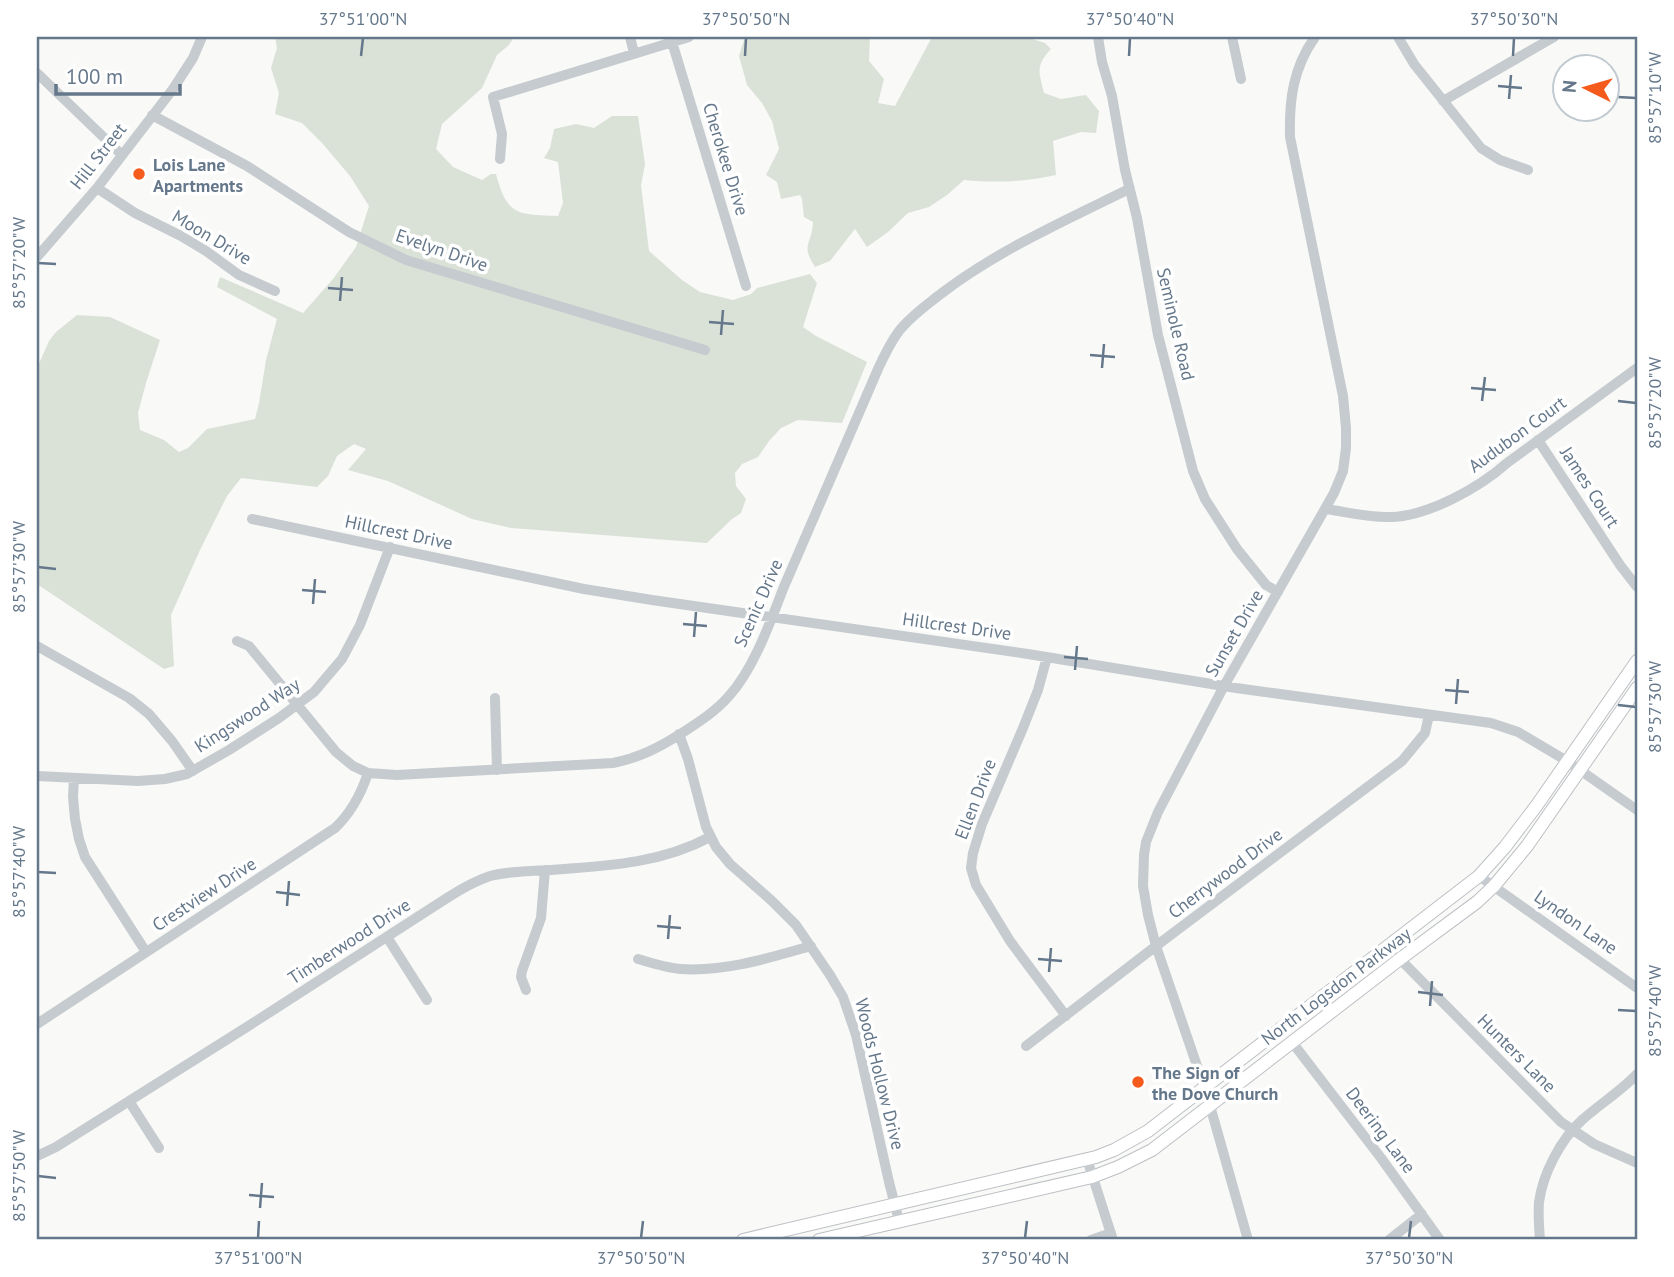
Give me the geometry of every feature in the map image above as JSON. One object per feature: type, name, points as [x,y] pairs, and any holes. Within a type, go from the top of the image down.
[{"type":"main road","name":"North Logsdon Parkway","points":[[743,1240],[1087,1159],[1132,1141],[1163,1120],[1479,876],[1506,847],[1637,661]]},
{"type":"main road","name":"North Logsdon Parkway","points":[[819,1240],[1092,1177],[1152,1150],[1494,887],[1521,854],[1637,688]]},
{"type":"street","name":"Hill Street","points":[[37,257],[97,188],[173,89],[193,58],[202,37]]},
{"type":"street","points":[[630,37],[634,53]]},
{"type":"street","points":[[500,159],[502,134],[493,97],[689,37]]},
{"type":"street","name":"Seminole Road","points":[[1098,37],[1137,218],[1158,335],[1198,486],[1237,549],[1266,585],[1278,592]]},
{"type":"street","points":[[1232,37],[1241,79]]},
{"type":"street","name":"Sunset Drive","points":[[1248,1240],[1204,1088],[1156,946],[1143,886],[1143,869],[1146,842],[1158,811],[1224,686],[1326,509],[1343,471],[1346,428],[1338,372],[1290,137],[1293,85],[1301,59],[1315,37]]},
{"type":"street","points":[[1398,37],[1414,64],[1482,148],[1500,160],[1528,170]]},
{"type":"street","points":[[1443,101],[1554,37]]},
{"type":"street","name":"Cherokee Drive","points":[[672,42],[746,286]]},
{"type":"street","points":[[37,73],[122,155]]},
{"type":"street","name":"Evelyn Drive","points":[[152,115],[247,166],[348,232],[406,260],[705,350]]},
{"type":"street","name":"Moon Drive","points":[[97,188],[135,214],[181,236],[239,275],[275,291]]},
{"type":"street","name":"Scenic Drive","points":[[368,773],[409,775],[626,761],[679,734],[721,705],[748,669],[773,617],[873,381],[898,332],[917,312],[971,272],[1027,240],[1129,189]]},
{"type":"street","name":"Audubon Court","points":[[1326,509],[1402,517],[1459,495],[1492,476],[1637,368]]},
{"type":"street","name":"James Court","points":[[1538,440],[1637,587]]},
{"type":"street","name":"Hillcrest Drive","points":[[252,519],[584,589],[1047,657],[1224,686],[1491,723],[1518,733],[1567,761],[1637,810]]},
{"type":"street","name":"Kingswood Way","points":[[37,776],[151,780],[187,774],[239,744],[297,706],[324,682],[342,659],[360,625],[390,547]]},
{"type":"street","points":[[237,642],[250,646],[344,760],[368,773]]},
{"type":"street","points":[[37,646],[129,698],[149,714],[193,771]]},
{"type":"street","name":"Ellen Drive","points":[[1047,657],[1038,690],[982,824],[971,868],[976,885],[1010,941],[1066,1016]]},
{"type":"street","points":[[495,698],[498,770]]},
{"type":"street","name":"Cherrywood Drive","points":[[1026,1046],[1402,761],[1425,733],[1429,715]]},
{"type":"street","name":"Woods Hollow Drive","points":[[679,734],[703,817],[716,847],[730,864],[789,917],[830,975],[848,1010],[900,1222]]},
{"type":"street","name":"Crestview Drive","points":[[37,1024],[335,828],[355,804],[368,773]]},
{"type":"street","points":[[74,778],[75,819],[85,857],[146,952]]},
{"type":"street","name":"Timberwood Drive","points":[[37,1156],[56,1147],[475,882],[504,873],[647,861],[682,850],[710,837]]},
{"type":"street","points":[[526,990],[521,977],[541,918],[545,870]]},
{"type":"street","name":"Lyndon Lane","points":[[1479,876],[1637,988]]},
{"type":"street","points":[[387,937],[427,1000]]},
{"type":"street","points":[[638,959],[673,968],[710,968],[732,966],[811,946]]},
{"type":"street","name":"Hunters Lane","points":[[1388,947],[1561,1122],[1594,1144],[1637,1163]]},
{"type":"street","name":"Deering Lane","points":[[1292,1042],[1440,1240]]},
{"type":"street","points":[[1540,1240],[1538,1214],[1543,1185],[1556,1157],[1582,1120],[1629,1083],[1637,1073]]},
{"type":"street","points":[[129,1101],[159,1148]]},
{"type":"street","points":[[1087,1159],[1112,1237],[1091,1240]]},
{"type":"street","points":[[1389,1240],[1422,1214]]},
{"type":"shaded area","points":[[275,37],[514,37],[497,55],[482,88],[442,124],[436,149],[453,167],[482,180],[496,174],[510,206],[533,215],[558,216],[563,203],[558,162],[544,158],[550,148],[554,129],[576,124],[594,128],[612,116],[638,116],[645,164],[641,185],[649,251],[700,292],[733,300],[751,294],[757,288],[810,274],[817,283],[803,327],[867,362],[842,423],[798,420],[781,428],[758,457],[742,464],[735,473],[736,486],[746,499],[741,513],[707,543],[511,528],[472,519],[388,481],[348,470],[366,449],[354,444],[337,456],[328,476],[317,487],[241,478],[227,496],[171,615],[174,666],[164,669],[37,584],[37,368],[56,332],[77,315],[110,317],[160,340],[138,413],[140,430],[164,440],[179,452],[188,448],[207,429],[255,419],[259,403],[266,360],[277,319],[217,287],[220,277],[303,313],[333,279],[356,247],[369,206],[350,176],[302,123],[275,114],[279,93],[271,68],[277,48]]},
{"type":"shaded area","points":[[751,37],[870,37],[869,61],[884,79],[878,103],[895,106],[932,37],[1026,37],[1045,43],[1051,49],[1040,65],[1044,93],[1061,99],[1086,95],[1099,111],[1096,133],[1081,132],[1053,141],[1056,175],[1010,181],[964,180],[929,207],[908,213],[867,247],[855,229],[830,261],[815,267],[808,253],[813,222],[804,217],[800,195],[781,199],[777,182],[766,175],[779,149],[772,121],[747,85],[739,56],[744,40]]},
{"type":"place","name":"Lois Lane Apartments","points":[[139,174]]},
{"type":"place","name":"The Sign of the Dove Church","points":[[1138,1082]]}]
